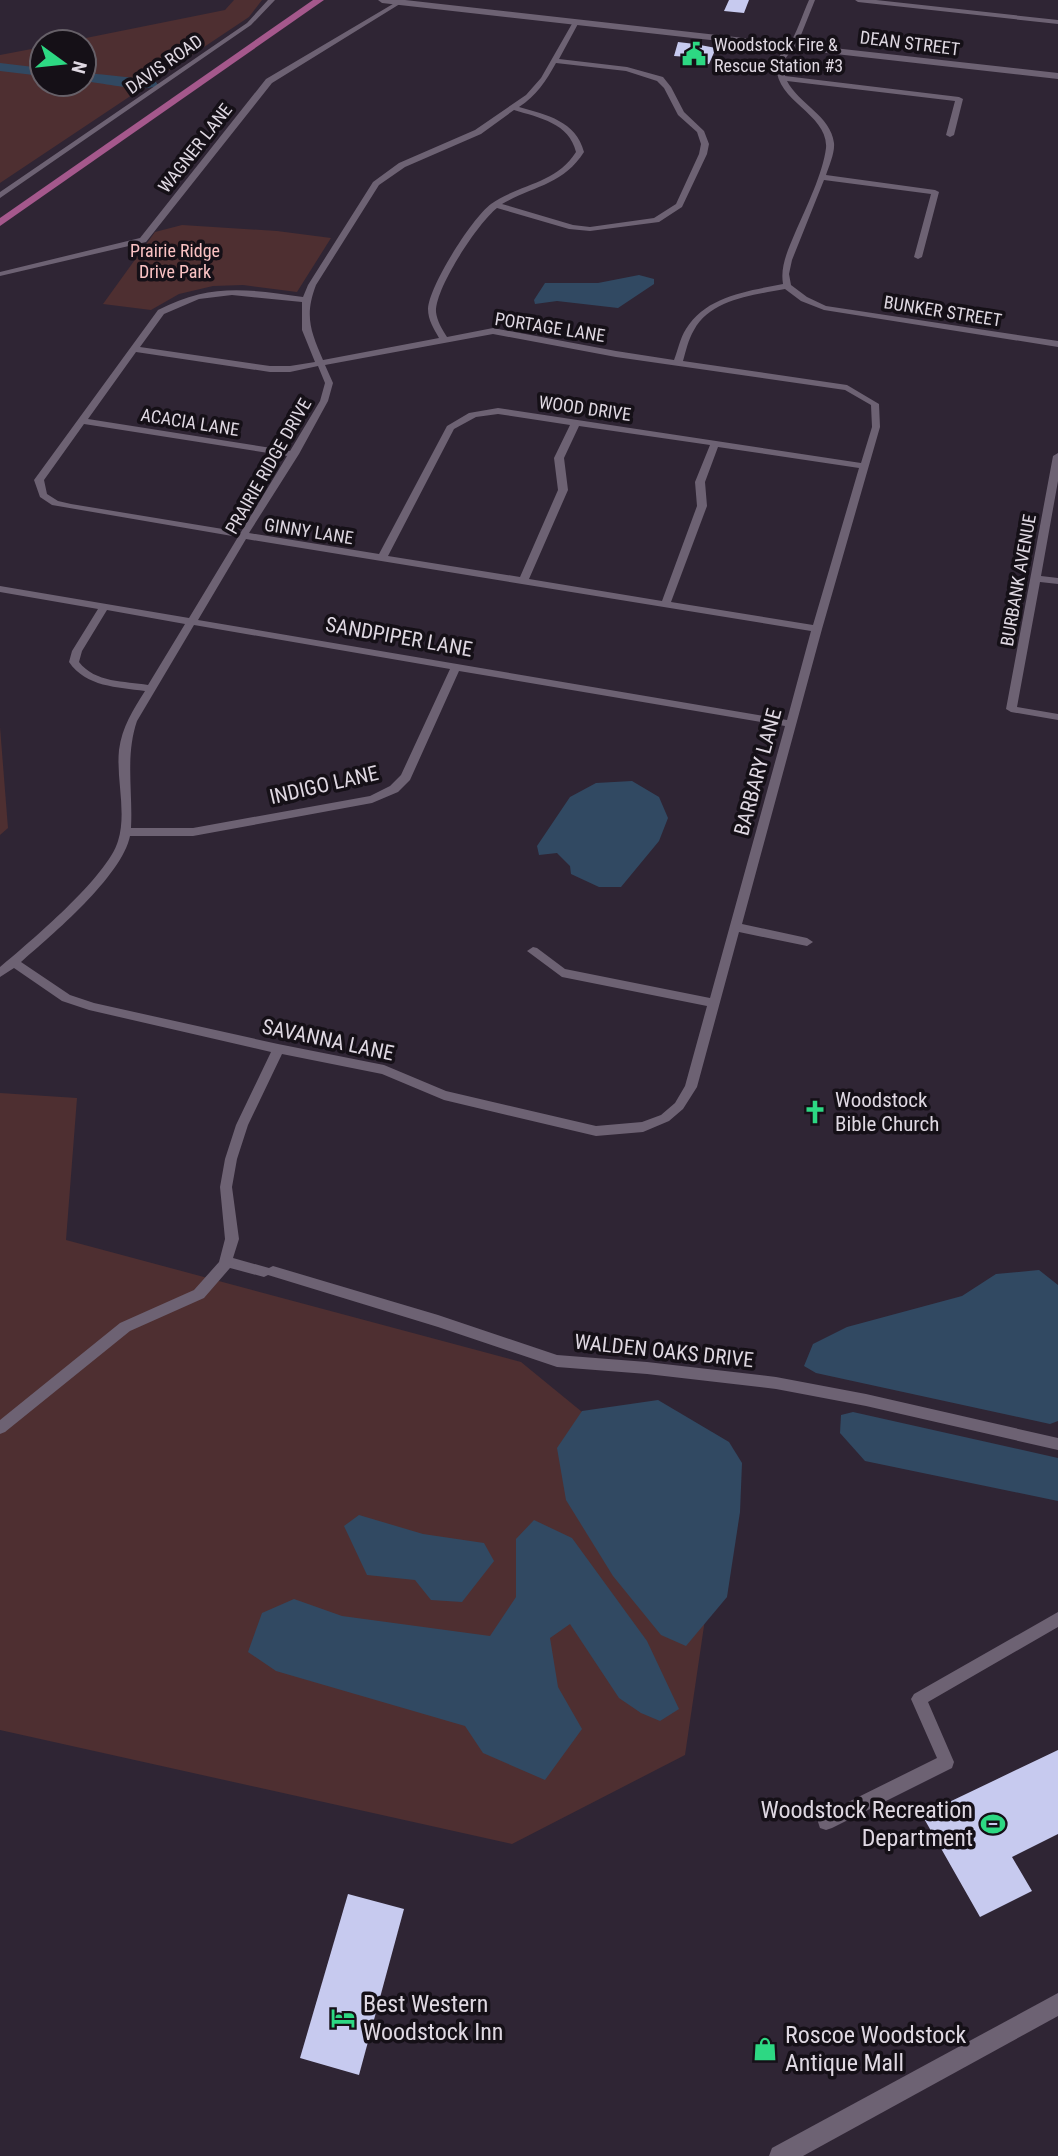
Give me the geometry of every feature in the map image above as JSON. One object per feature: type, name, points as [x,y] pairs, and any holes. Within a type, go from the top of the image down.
[{"type":"main road","points":[[0,223],[319,0]]},
{"type":"street","name":"DAVIS ROAD","points":[[0,196],[249,24],[272,0]]},
{"type":"street","name":"DEAN STREET","points":[[382,0],[1058,76]]},
{"type":"street","points":[[812,0],[780,65],[782,78],[789,90],[826,130],[830,150],[785,274],[787,286],[824,309]]},
{"type":"street","points":[[858,0],[1058,22]]},
{"type":"street","name":"WAGNER LANE","points":[[0,274],[143,240],[269,81],[400,2]]},
{"type":"street","points":[[306,300],[312,285],[376,184],[402,165],[478,132],[529,97],[555,61],[576,22]]},
{"type":"street","points":[[496,205],[572,227],[590,229],[656,220],[679,205],[703,154],[705,144],[700,131],[681,113],[660,79],[627,69],[555,61]]},
{"type":"street","points":[[782,78],[959,99],[950,135]]},
{"type":"street","points":[[444,339],[432,320],[434,299],[477,222],[496,205],[560,175],[574,164],[580,152],[574,134],[565,127],[514,108]]},
{"type":"street","points":[[820,177],[935,192],[918,257]]},
{"type":"street","points":[[678,362],[690,329],[705,313],[723,302],[787,286]]},
{"type":"street","name":"GINNY LANE","points":[[306,300],[217,291],[194,296],[161,312],[39,480],[43,495],[55,503],[71,507],[817,629]]},
{"type":"street","name":"PRAIRIE RIDGE DRIVE","points":[[0,973],[112,863],[124,843],[127,819],[124,742],[132,721],[324,401],[329,383],[306,330],[306,300]]},
{"type":"street","name":"BUNKER STREET","points":[[824,309],[1058,344]]},
{"type":"street","name":"PORTAGE LANE","points":[[134,349],[270,369],[290,369],[493,331],[616,354],[847,388],[875,404]]},
{"type":"street","name":"BARBARY LANE","points":[[643,1127],[665,1118],[679,1106],[691,1087],[817,629],[876,427],[875,404]]},
{"type":"street","name":"WOOD DRIVE","points":[[382,558],[450,428],[462,418],[478,412],[498,411],[865,466]]},
{"type":"street","name":"ACACIA LANE","points":[[81,421],[294,454]]},
{"type":"street","points":[[523,582],[563,490],[559,458],[576,422]]},
{"type":"street","points":[[664,605],[702,506],[700,482],[715,444]]},
{"type":"street","name":"BURBANK AVENUE","points":[[1058,456],[1011,709],[1058,717]]},
{"type":"street","points":[[1034,578],[1058,582]]},
{"type":"street","name":"SANDPIPER LANE","points":[[0,589],[791,724]]},
{"type":"street","points":[[104,607],[77,652],[74,662],[78,670],[87,676],[152,689]]},
{"type":"street","name":"INDIGO LANE","points":[[125,832],[193,832],[372,799],[394,789],[406,777],[457,667]]},
{"type":"street","points":[[735,927],[807,942]]},
{"type":"street","points":[[533,951],[562,973],[714,1003]]},
{"type":"street","name":"SAVANNA LANE","points":[[13,962],[66,998],[93,1007],[384,1070],[444,1095],[596,1131],[643,1127]]},
{"type":"street","points":[[0,1428],[125,1327],[199,1294],[226,1262],[232,1238],[226,1187],[230,1159],[242,1125],[278,1049]]},
{"type":"street","name":"WALDEN OAKS DRIVE","points":[[226,1262],[269,1271],[439,1321],[557,1361],[647,1368],[776,1384],[866,1400],[1058,1444]]},
{"type":"street","points":[[825,1822],[946,1762],[919,1699],[1058,1619]]},
{"type":"street","points":[[780,2156],[1058,2004]]},
{"type":"green space","points":[[234,0],[262,0],[249,17],[0,183],[0,55],[28,50],[28,98],[98,98],[98,36],[225,10]]},
{"type":"green space","name":"Prairie Ridge Drive Park","points":[[182,225],[277,231],[331,238],[297,292],[243,285],[213,286],[179,294],[151,310],[103,304],[155,232]]},
{"type":"green space","points":[[0,727],[8,828],[0,835]]},
{"type":"green space","points":[[0,1093],[77,1098],[66,1240],[521,1362],[719,1524],[685,1755],[512,1844],[0,1730]]},
{"type":"water","points":[[639,275],[654,279],[654,284],[618,308],[557,301],[535,304],[534,300],[545,283],[598,283]]},
{"type":"water","points":[[632,781],[659,797],[668,818],[659,841],[621,887],[599,887],[571,874],[570,866],[557,853],[539,855],[537,846],[570,797],[596,783]]},
{"type":"water","points":[[1039,1270],[1058,1285],[1058,1421],[1050,1424],[816,1373],[804,1366],[813,1344],[847,1327],[962,1296],[996,1274]]},
{"type":"water","points":[[658,1400],[729,1442],[742,1463],[740,1512],[727,1597],[686,1646],[661,1635],[613,1576],[566,1500],[557,1448],[582,1411]]},
{"type":"water","points":[[853,1412],[1058,1458],[1058,1501],[865,1461],[840,1433],[841,1415]]},
{"type":"water","points":[[359,1515],[423,1534],[484,1543],[494,1561],[462,1602],[431,1600],[415,1580],[367,1575],[344,1526]]},
{"type":"water","points":[[534,1520],[572,1538],[647,1641],[679,1709],[660,1721],[641,1713],[619,1698],[570,1624],[550,1638],[558,1687],[582,1729],[545,1780],[483,1753],[465,1726],[276,1671],[248,1652],[262,1613],[294,1599],[342,1616],[490,1636],[516,1597],[516,1539]]},
{"type":"building","points":[[729,0],[749,0],[744,13],[724,11]]},
{"type":"building","name":"Woodstock Fire & Rescue Station #3","points":[[678,42],[716,48],[709,64],[686,62],[688,57],[674,56]]},
{"type":"building","name":"Woodstock Recreation Department","points":[[1058,1750],[1058,1834],[1012,1857],[1032,1891],[980,1917],[922,1815]]},
{"type":"building","name":"Best Western Woodstock Inn","points":[[348,1894],[404,1909],[359,2075],[300,2058]]},
{"type":"waterway","points":[[0,67],[28,70]]},
{"type":"waterway","points":[[98,78],[130,81],[134,85],[151,85]]},
{"type":"place","name":"Woodstock Fire & Rescue Station #3","points":[[694,54]]},
{"type":"place","name":"Woodstock Bible Church","points":[[815,1112]]},
{"type":"place","name":"Woodstock Recreation Department","points":[[993,1824]]},
{"type":"place","name":"Best Western Woodstock Inn","points":[[343,2018]]},
{"type":"place","name":"Roscoe Woodstock Antique Mall","points":[[765,2049]]}]
